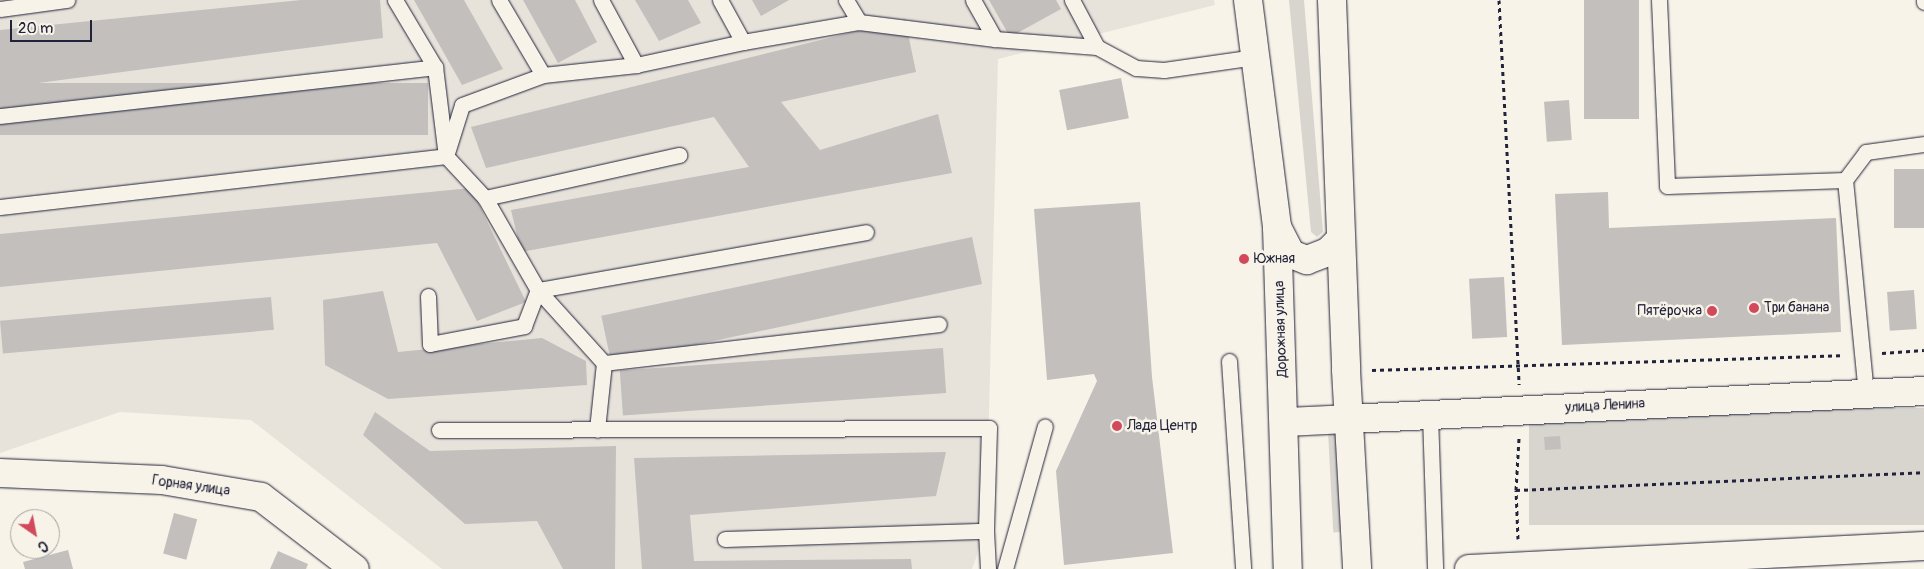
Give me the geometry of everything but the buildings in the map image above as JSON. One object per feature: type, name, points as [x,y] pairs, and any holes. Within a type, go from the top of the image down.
[{"type":"main road","name":"Дорожная улица","points":[[1248,0],[1277,228],[1285,422],[1288,569]]},
{"type":"main road","points":[[1332,0],[1348,419],[1357,569]]},
{"type":"main road","points":[[1277,228],[1291,254],[1307,260],[1328,252],[1341,239]]},
{"type":"main road","name":"улица Ленина","points":[[1285,422],[1924,391]]},
{"type":"main road","name":"Горная улица","points":[[0,473],[162,480],[261,497],[356,569]]},
{"type":"main road","points":[[1469,569],[1520,566],[1664,564],[1924,546]]},
{"type":"lane","points":[[0,9],[67,0]]},
{"type":"lane","points":[[395,0],[435,67],[446,156],[485,198],[538,290],[604,363],[597,430]]},
{"type":"lane","points":[[499,0],[543,75]]},
{"type":"lane","points":[[601,0],[636,65]]},
{"type":"lane","points":[[720,0],[743,42]]},
{"type":"lane","points":[[846,0],[859,22]]},
{"type":"lane","points":[[972,0],[995,39]]},
{"type":"lane","points":[[1072,0],[1097,47]]},
{"type":"lane","points":[[1659,0],[1667,186],[1845,180]]},
{"type":"lane","points":[[446,156],[462,105],[543,75],[636,65],[743,42],[859,22],[995,39],[1097,47],[1136,68],[1164,70],[1255,57]]},
{"type":"lane","points":[[0,116],[435,67]]},
{"type":"lane","points":[[1866,394],[1845,180],[1866,152],[1924,144]]},
{"type":"lane","points":[[485,198],[679,155]]},
{"type":"lane","points":[[0,207],[446,156]]},
{"type":"lane","points":[[538,290],[866,232]]},
{"type":"lane","points":[[428,296],[430,344],[524,326],[538,290]]},
{"type":"lane","points":[[604,363],[939,324]]},
{"type":"lane","points":[[1229,361],[1243,569]]},
{"type":"lane","points":[[1430,414],[1435,569]]},
{"type":"lane","points":[[1005,569],[1045,426]]},
{"type":"lane","points":[[439,430],[989,428],[986,531],[988,569]]},
{"type":"lane","points":[[725,539],[986,531]]},
{"type":"path","points":[[1499,0],[1520,410],[1516,490],[1520,566]]},
{"type":"path","points":[[1346,370],[1518,367],[1924,350]]},
{"type":"path","points":[[1516,490],[1924,472]]},
{"type":"shaded area","points":[[0,0],[1214,0],[1215,5],[998,59],[986,531],[972,569],[442,569],[251,420],[120,412],[0,453]]},
{"type":"shaded area","points":[[1289,0],[1304,0],[1323,232],[1317,237],[1311,232]]},
{"type":"shaded area","points":[[1529,408],[1924,408],[1924,525],[1529,525]]},
{"type":"shaded area","points":[[1340,431],[1345,532],[1333,532],[1328,432]]},
{"type":"place","name":"Южная","points":[[1244,259]]},
{"type":"place","name":"Три банана","points":[[1754,308]]},
{"type":"place","name":"Пятёрочка","points":[[1712,311]]},
{"type":"place","name":"Лада Центр","points":[[1117,426]]}]
